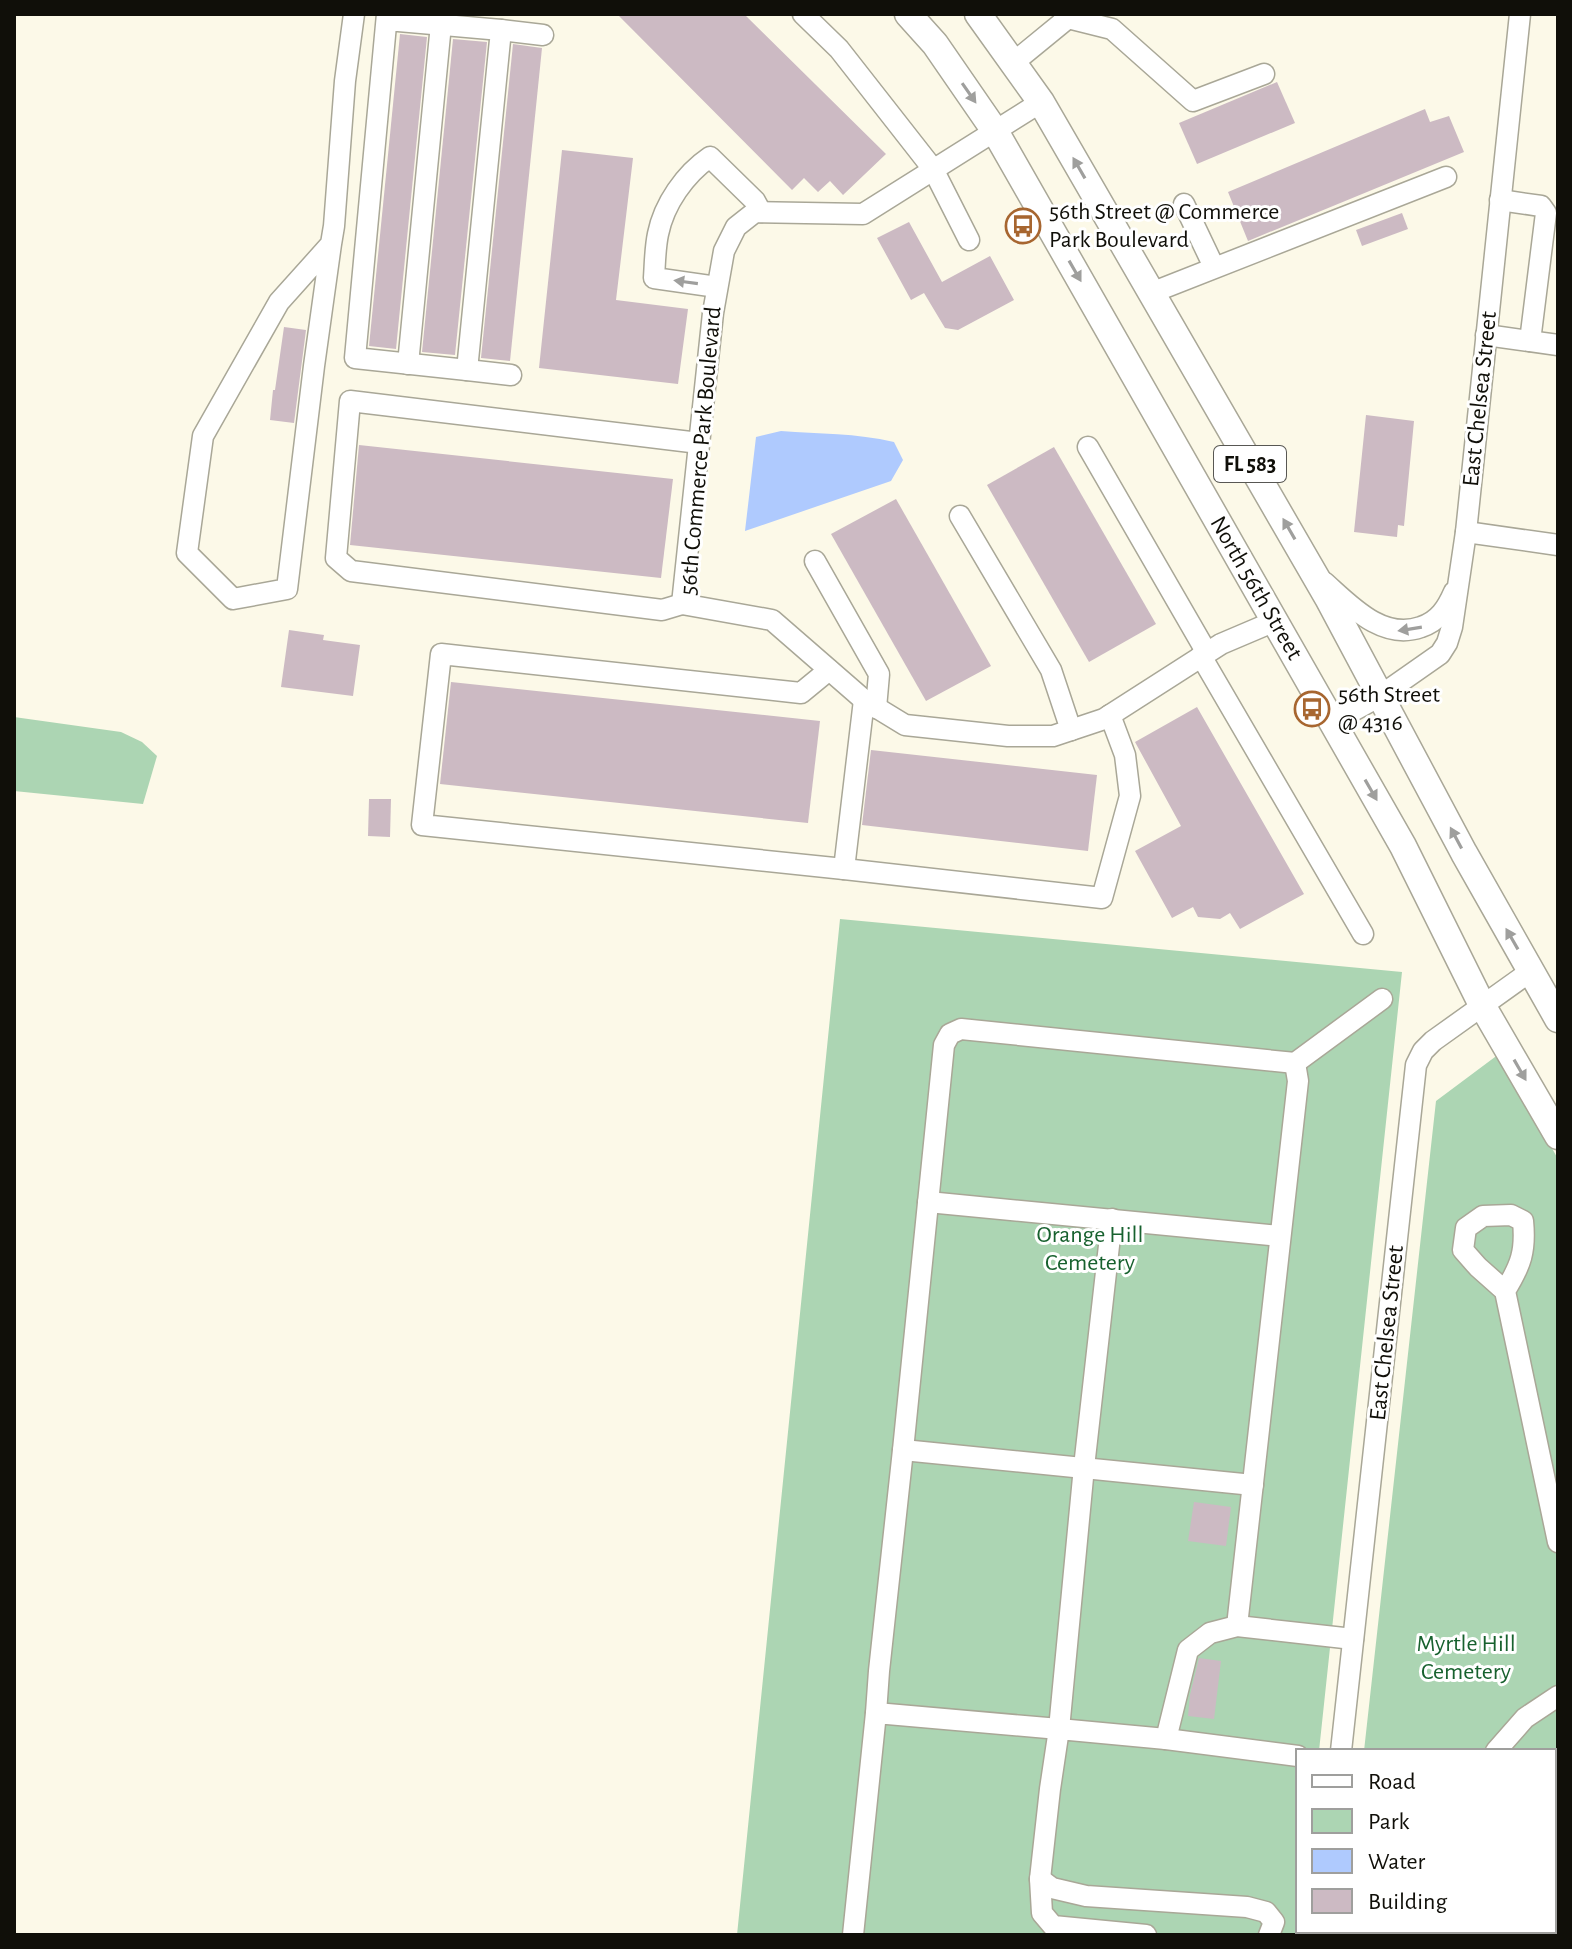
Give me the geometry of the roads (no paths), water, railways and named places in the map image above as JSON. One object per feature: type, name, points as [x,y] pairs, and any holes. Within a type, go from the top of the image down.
[{"type":"main road","name":"North 56th Street","points":[[908,14],[935,44],[995,131],[1403,846],[1482,1005],[1558,1136]]},
{"type":"main road","name":"FL 583","points":[[978,14],[1041,102],[1313,571],[1464,853],[1558,1019]]},
{"type":"street","points":[[331,244],[279,302],[203,436],[187,553],[233,599],[287,589],[331,244],[354,14]]},
{"type":"street","points":[[803,14],[839,49],[933,169],[969,240]]},
{"type":"street","name":"East Chelsea Street","points":[[1333,722],[1380,696],[1440,654],[1447,643],[1454,618],[1466,532],[1520,14]]},
{"type":"street","points":[[1013,63],[1066,16],[1112,29],[1193,101],[1264,74]]},
{"type":"street","points":[[511,375],[355,358],[387,17],[442,19],[543,35]]},
{"type":"street","points":[[408,364],[442,19]]},
{"type":"street","points":[[467,370],[501,30]]},
{"type":"street","points":[[717,287],[654,278],[658,232],[669,203],[692,170],[710,157],[755,201],[761,212],[863,214],[1041,102]]},
{"type":"street","points":[[1151,293],[1446,177]]},
{"type":"street","points":[[1500,200],[1541,206],[1546,213],[1530,341]]},
{"type":"street","points":[[1184,204],[1214,267]]},
{"type":"street","name":"56th Commerce Park Boulevard","points":[[761,212],[755,212],[736,227],[724,251],[717,287],[682,604],[772,620],[870,704],[905,725],[1008,736],[1053,736],[1104,719],[1221,644],[1275,621]]},
{"type":"street","points":[[1486,335],[1558,345]]},
{"type":"street","points":[[682,604],[662,610],[351,571],[336,558],[350,401],[699,443]]},
{"type":"street","points":[[1088,447],[1363,934]]},
{"type":"street","points":[[960,516],[1051,670],[1071,730]]},
{"type":"street","points":[[1466,532],[1558,545]]},
{"type":"street","points":[[815,561],[879,674],[870,704],[844,869]]},
{"type":"street","points":[[1313,571],[1356,610],[1383,627],[1397,631],[1424,627],[1437,619],[1450,601],[1460,577]]},
{"type":"street","points":[[829,670],[801,693],[441,654],[422,825],[1102,898],[1130,796],[1125,755],[1110,715]]},
{"type":"street","name":"East Chelsea Street","points":[[1341,1749],[1416,1065],[1433,1041],[1531,971]]},
{"type":"street","points":[[853,1935],[944,1045],[950,1034],[961,1029],[1295,1063],[1382,999]]},
{"type":"street","points":[[1237,1626],[1298,1081],[1295,1063]]},
{"type":"street","points":[[928,1202],[1280,1236]]},
{"type":"street","points":[[1040,1935],[1040,1879],[1059,1729],[1112,1219]]},
{"type":"street","points":[[1505,1291],[1558,1542]]},
{"type":"street","points":[[903,1450],[1253,1485]]},
{"type":"street","points":[[1166,1739],[1188,1650],[1210,1633],[1237,1626],[1353,1639]]},
{"type":"street","points":[[1498,1749],[1525,1718],[1558,1696]]},
{"type":"street","points":[[876,1713],[1166,1739],[1296,1756]]},
{"type":"street","points":[[1040,1879],[1052,1888],[1086,1896],[1247,1907],[1266,1912],[1274,1922],[1269,1935]]},
{"type":"street","points":[[1042,1913],[1053,1926],[1146,1935]]},
{"type":"water","points":[[781,431],[852,435],[894,442],[903,460],[891,481],[745,531],[756,437]]},
{"type":"place","name":"56th Street @ Commerce Park Boulevard","points":[[1023,226]]},
{"type":"place","name":"56th Street @ 4316","points":[[1312,709]]},
{"type":"park label","name":"Orange Hill Cemetery","points":[[1090,1249]]},
{"type":"park label","name":"Myrtle Hill Cemetery","points":[[1466,1658]]}]
